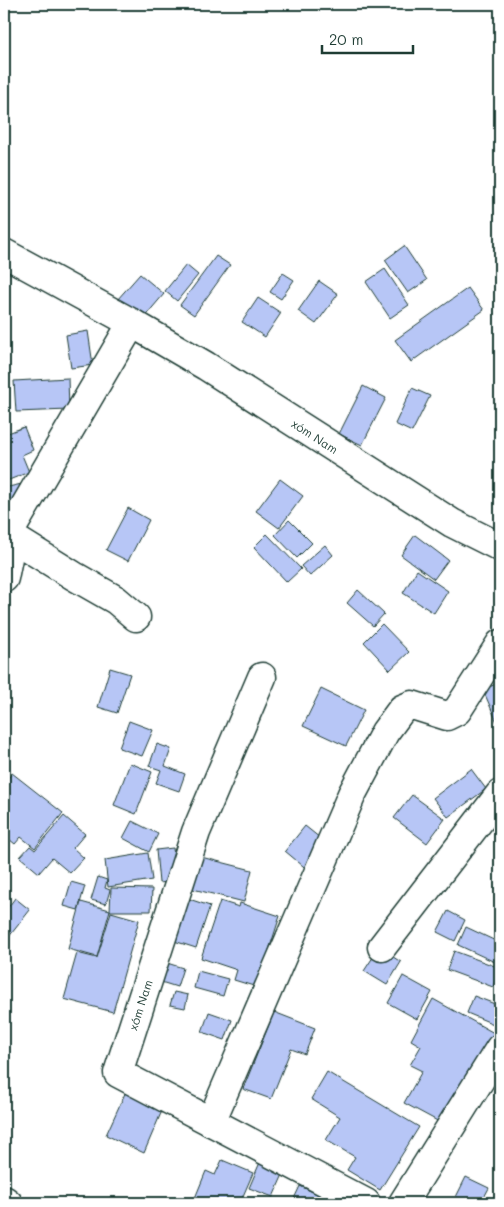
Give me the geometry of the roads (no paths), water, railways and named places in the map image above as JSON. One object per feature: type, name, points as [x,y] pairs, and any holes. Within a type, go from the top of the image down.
[{"type":"street","name":"xóm Nam","points":[[4,253],[206,366],[452,523],[500,547]]},
{"type":"street","points":[[4,578],[8,558],[6,535],[132,323]]},
{"type":"street","points":[[6,535],[116,600],[136,617]]},
{"type":"street","points":[[211,1122],[352,794],[385,732],[402,709],[412,705],[447,716],[457,711],[500,644]]},
{"type":"street","name":"xóm Nam","points":[[262,677],[196,832],[118,1073],[366,1203]]},
{"type":"street","points":[[382,947],[500,794]]},
{"type":"street","points":[[403,1203],[500,1048]]},
{"type":"street","points":[[4,1200],[8,1203]]}]
